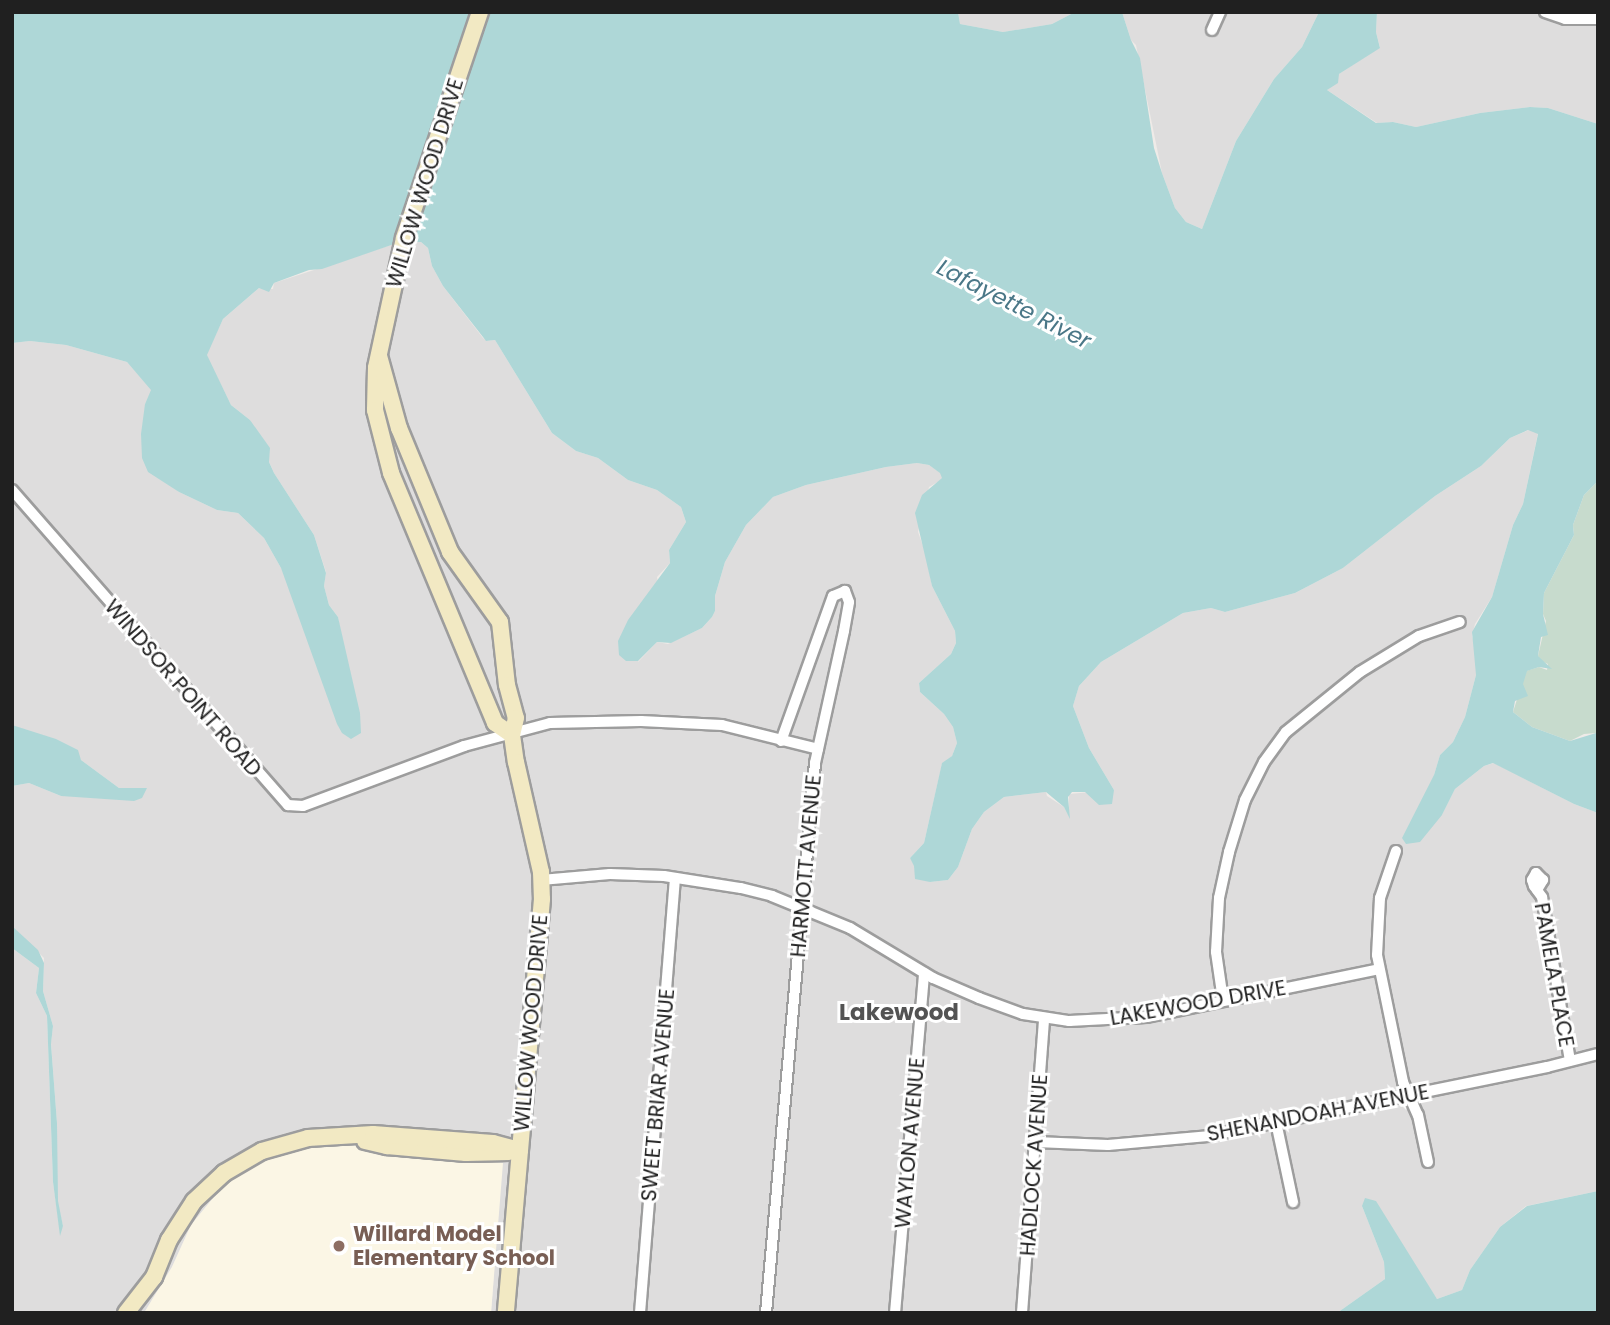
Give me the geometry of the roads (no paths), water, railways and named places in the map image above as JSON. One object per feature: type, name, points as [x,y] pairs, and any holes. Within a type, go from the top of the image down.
[{"type":"street","name":"WILLOW WOOD DRIVE","points":[[480,12],[404,238],[379,356],[375,410],[391,472],[495,723],[512,736]]},
{"type":"street","points":[[1212,30],[1220,12]]},
{"type":"street","points":[[1545,12],[1565,19],[1598,19]]},
{"type":"street","name":"WILLOW WOOD DRIVE","points":[[379,356],[399,428],[450,552],[500,622],[507,685],[516,718],[512,736],[541,880],[506,1313]]},
{"type":"street","name":"WINDSOR POINT ROAD","points":[[12,490],[288,805],[303,806],[387,777],[464,746],[512,736],[550,723],[641,721],[722,725],[818,749]]},
{"type":"street","name":"HARMOTT AVENUE","points":[[766,1313],[818,749],[849,602],[848,594],[842,590],[833,596],[781,741]]},
{"type":"street","points":[[1223,1000],[1216,952],[1219,898],[1229,852],[1245,800],[1264,762],[1286,732],[1370,665],[1419,636],[1460,622]]},
{"type":"street","points":[[1396,851],[1377,918],[1380,969],[1403,1082],[1418,1115],[1428,1162]]},
{"type":"street","name":"LAKEWOOD DRIVE","points":[[541,880],[610,874],[675,878],[741,888],[803,906],[850,928],[925,973],[1007,1009],[1044,1018],[1123,1020],[1380,969]]},
{"type":"street","name":"SWEET BRIAR AVENUE","points":[[640,1313],[675,878]]},
{"type":"street","name":"PAMELA PLACE","points":[[1538,890],[1542,897],[1570,1061]]},
{"type":"street","name":"WAYLON AVENUE","points":[[895,1313],[925,973]]},
{"type":"street","name":"HADLOCK AVENUE","points":[[1022,1313],[1044,1018]]},
{"type":"street","name":"SHENANDOAH AVENUE","points":[[1036,1142],[1131,1144],[1208,1136],[1598,1054]]},
{"type":"street","points":[[1276,1122],[1293,1202]]},
{"type":"street","points":[[126,1313],[154,1277],[181,1220],[207,1188],[224,1173],[262,1151],[285,1143],[345,1136],[387,1146],[466,1153],[520,1150]]},
{"type":"water","name":"Lafayette River","points":[[12,12],[958,12],[960,24],[1003,32],[1052,24],[1075,12],[1122,12],[1140,58],[1154,148],[1162,173],[1175,208],[1186,222],[1202,229],[1236,141],[1274,79],[1302,47],[1319,12],[1377,12],[1376,32],[1380,48],[1339,74],[1338,83],[1327,90],[1376,123],[1393,122],[1416,127],[1480,113],[1530,107],[1548,108],[1598,124],[1598,481],[1584,495],[1573,525],[1574,535],[1544,593],[1543,614],[1548,635],[1541,637],[1538,656],[1552,669],[1539,667],[1527,671],[1523,684],[1528,696],[1515,701],[1513,712],[1532,727],[1570,741],[1596,733],[1598,813],[1574,804],[1493,763],[1484,766],[1455,789],[1442,815],[1420,842],[1406,844],[1402,838],[1434,775],[1440,755],[1453,742],[1465,717],[1476,675],[1472,632],[1492,597],[1513,525],[1523,504],[1538,434],[1528,430],[1510,438],[1481,466],[1435,496],[1343,568],[1295,593],[1225,612],[1211,608],[1183,613],[1101,662],[1079,686],[1073,706],[1089,748],[1114,790],[1112,804],[1099,805],[1085,792],[1072,792],[1068,797],[1070,819],[1064,807],[1046,792],[1004,797],[984,812],[972,829],[958,867],[948,880],[930,882],[915,879],[910,858],[924,843],[942,763],[952,756],[957,743],[953,727],[944,714],[920,692],[919,683],[951,654],[956,643],[955,631],[932,586],[915,513],[922,495],[942,478],[940,473],[929,465],[917,463],[886,467],[806,485],[773,497],[746,525],[725,562],[712,617],[702,628],[671,643],[657,642],[638,661],[626,661],[619,655],[618,641],[628,620],[670,563],[669,550],[686,522],[681,507],[657,490],[628,480],[598,458],[576,451],[552,433],[495,340],[486,341],[443,286],[432,266],[428,248],[421,242],[400,242],[322,269],[309,270],[274,283],[269,292],[259,288],[223,319],[207,355],[231,405],[250,420],[270,448],[269,462],[274,473],[314,535],[326,573],[324,586],[329,605],[338,617],[360,713],[361,733],[351,739],[342,733],[337,724],[281,568],[264,538],[238,513],[217,510],[179,492],[148,472],[142,458],[141,434],[145,404],[151,390],[127,362],[66,345],[30,341],[12,343]]},
{"type":"water","points":[[12,725],[56,739],[78,750],[81,760],[119,788],[147,788],[142,798],[134,801],[61,796],[29,783],[12,786]]},
{"type":"water","points":[[12,926],[38,950],[44,963],[43,991],[53,1026],[51,1044],[57,1123],[58,1201],[63,1226],[60,1236],[53,1182],[47,1016],[36,993],[39,968],[12,948]]},
{"type":"water","points":[[1598,1191],[1598,1313],[1337,1313],[1385,1279],[1384,1262],[1362,1206],[1365,1198],[1376,1201],[1437,1299],[1462,1290],[1470,1270],[1500,1227],[1527,1206]]},
{"type":"place","name":"Willard Model Elementary School","points":[[339,1246]]},
{"type":"district","name":"Lakewood","points":[[899,1012]]}]
